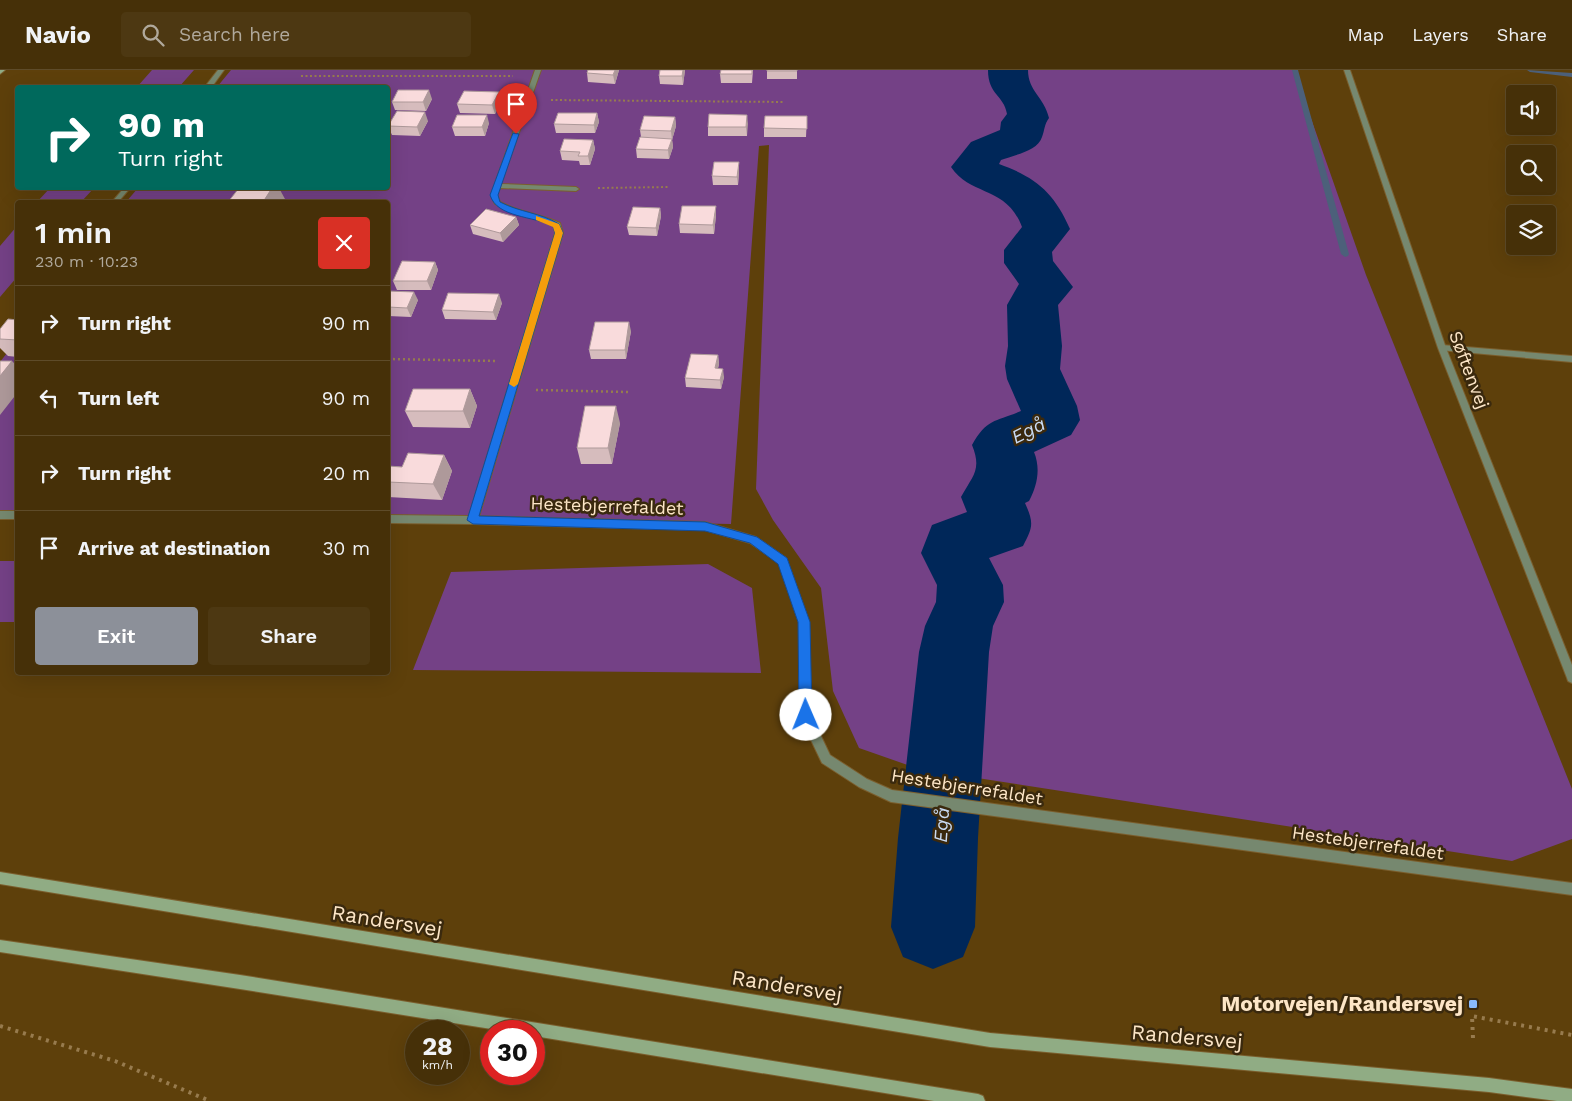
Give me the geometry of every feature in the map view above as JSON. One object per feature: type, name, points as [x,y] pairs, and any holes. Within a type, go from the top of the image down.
[{"type":"main road","name":"Randersvej","points":[[0,878],[990,1040],[1489,1085],[1572,1096]]},
{"type":"main road","points":[[0,946],[240,982],[978,1101]]},
{"type":"street","points":[[209,85],[221,70]]},
{"type":"street","name":"Søftenvej","points":[[1347,70],[1442,348],[1572,678]]},
{"type":"street","points":[[473,520],[559,233],[557,225],[548,220],[507,209],[496,203],[494,195],[537,73]]},
{"type":"street","points":[[497,186],[576,189]]},
{"type":"street","points":[[117,200],[125,190]]},
{"type":"street","points":[[1442,348],[1572,358]]},
{"type":"street","points":[[0,515],[15,515]]},
{"type":"street","name":"Hestebjerrefaldet","points":[[390,519],[705,526],[753,540],[783,562],[804,622],[806,715],[826,758],[863,783],[891,796],[1572,889]]},
{"type":"path","points":[[301,76],[537,73]]},
{"type":"path","points":[[528,99],[784,102]]},
{"type":"path","points":[[576,189],[670,188]]},
{"type":"path","points":[[390,359],[520,361]]},
{"type":"path","points":[[512,389],[628,392]]},
{"type":"path","points":[[1473,1038],[1472,1016],[1572,1035]]},
{"type":"path","points":[[0,1026],[115,1061],[210,1101]]},
{"type":"shaded area","points":[[152,70],[194,70],[181,85],[139,85]]},
{"type":"shaded area","points":[[231,70],[1294,70],[1366,275],[1572,789],[1572,839],[1512,861],[919,769],[859,748],[833,691],[821,588],[773,520],[756,489],[769,145],[759,146],[731,524],[390,518],[390,200],[128,200],[136,190],[390,190],[390,85],[219,85]]},
{"type":"shaded area","points":[[48,190],[92,190],[83,200],[39,200]]},
{"type":"shaded area","points":[[15,228],[15,279],[0,297],[0,246]]},
{"type":"shaded area","points":[[15,343],[15,512],[0,512],[0,362]]},
{"type":"shaded area","points":[[0,561],[15,561],[15,622],[0,622]]},
{"type":"shaded area","points":[[708,564],[752,588],[761,673],[413,670],[451,572]]},
{"type":"building","points":[[588,70],[615,70],[613,75],[587,73]]},
{"type":"building","points":[[660,70],[683,70],[682,76],[659,76]]},
{"type":"building","points":[[721,70],[752,70],[752,74],[720,74]]},
{"type":"building","points":[[797,70],[797,71],[767,71]]},
{"type":"building","points":[[398,90],[429,90],[423,102],[392,102]]},
{"type":"building","points":[[464,91],[499,92],[492,105],[457,104]]},
{"type":"building","points":[[397,111],[425,112],[417,127],[390,126]]},
{"type":"building","points":[[558,113],[597,113],[594,125],[554,124]]},
{"type":"building","points":[[709,114],[747,115],[746,127],[708,127]]},
{"type":"building","points":[[457,115],[487,115],[482,127],[452,127]]},
{"type":"building","points":[[644,116],[675,117],[671,131],[640,130]]},
{"type":"building","points":[[765,116],[807,116],[807,129],[764,128]]},
{"type":"building","points":[[640,137],[672,139],[668,150],[636,149]]},
{"type":"building","points":[[564,139],[593,140],[588,156],[578,156],[580,152],[560,151]]},
{"type":"building","points":[[714,162],[739,162],[737,177],[712,176]]},
{"type":"building","points":[[237,190],[271,190],[264,200],[230,200]]},
{"type":"building","points":[[682,206],[716,206],[713,225],[679,224]]},
{"type":"building","points":[[633,207],[660,208],[656,228],[627,227]]},
{"type":"building","points":[[486,209],[516,217],[500,233],[470,225]]},
{"type":"building","points":[[402,261],[435,262],[427,281],[393,281]]},
{"type":"building","points":[[390,291],[414,292],[407,308],[390,307]]},
{"type":"building","points":[[448,293],[499,294],[493,312],[442,310]]},
{"type":"building","points":[[8,319],[15,320],[15,340],[0,339],[0,329]]},
{"type":"building","points":[[595,322],[629,322],[625,350],[589,350]]},
{"type":"building","points":[[691,354],[718,355],[715,368],[723,369],[720,380],[685,378]]},
{"type":"building","points":[[0,361],[12,361],[0,376]]},
{"type":"building","points":[[413,389],[470,389],[463,411],[405,411]]},
{"type":"building","points":[[585,406],[616,406],[608,448],[577,448]]},
{"type":"building","points":[[408,453],[444,455],[433,484],[390,482],[390,466],[402,467]]},
{"type":"waterway","name":"Egå","points":[[933,927],[938,838],[954,652],[959,626],[970,602],[970,585],[953,553],[955,543],[1001,528],[1000,516],[992,497],[998,488],[1007,485],[1007,459],[1001,445],[1012,437],[1051,420],[1048,406],[1035,379],[1032,366],[1035,346],[1033,305],[1035,298],[1048,287],[1029,263],[1028,250],[1046,229],[1034,205],[1028,198],[1007,183],[982,173],[973,167],[986,151],[1021,137],[1022,122],[1028,118],[1026,107],[1008,83],[1008,70]]},
{"type":"waterway","points":[[1295,70],[1345,254]]},
{"type":"waterway","points":[[1530,70],[1572,75]]},
{"type":"slow traffic","points":[[514,384],[559,233],[557,225],[539,218]]},
{"type":"place","name":"Motorvejen/Randersvej","points":[[1473,1004]]},
{"type":"route","points":[[516,134],[494,195],[496,203],[507,209],[548,220],[557,225],[559,233],[473,520],[705,526],[753,540],[783,562],[804,622],[806,715]]}]
